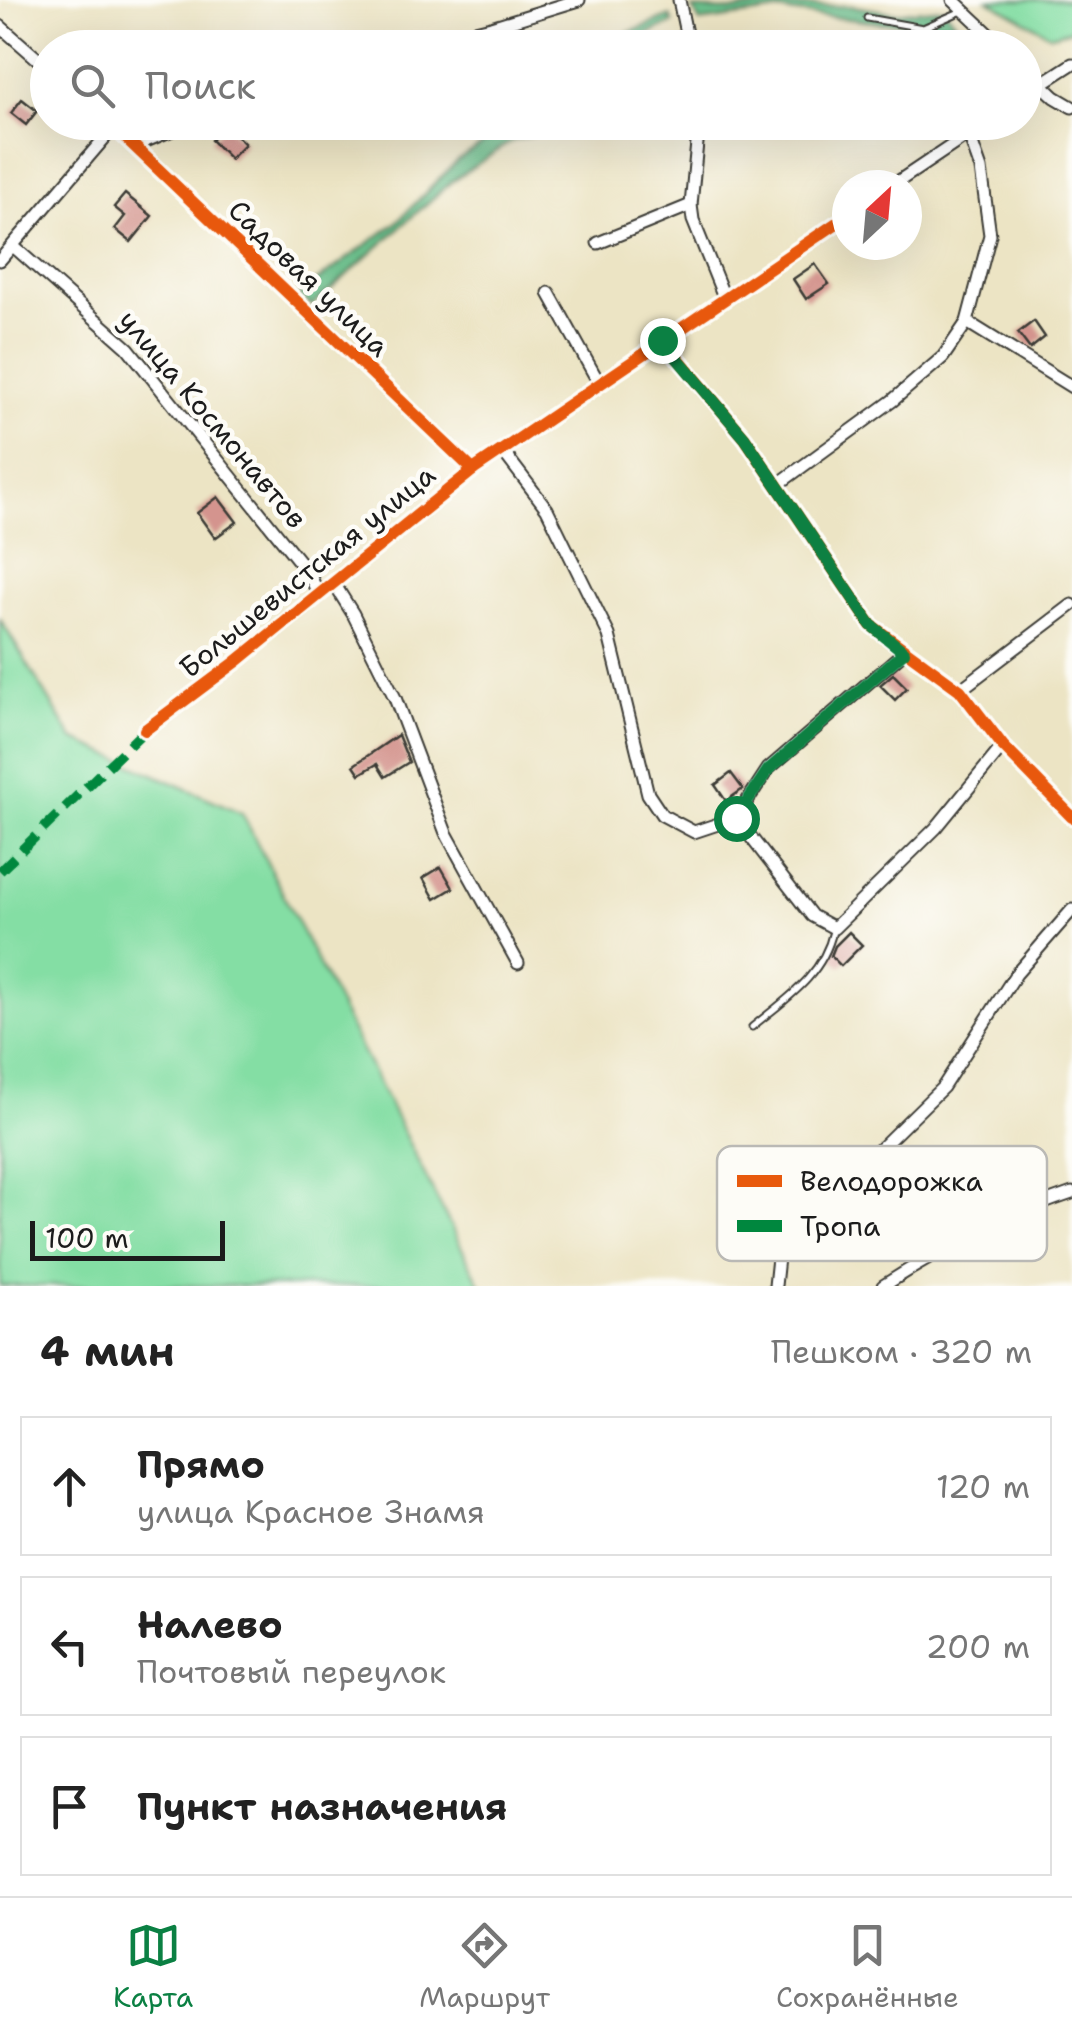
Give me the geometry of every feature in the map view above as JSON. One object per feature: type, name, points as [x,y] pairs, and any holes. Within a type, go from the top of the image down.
[{"type":"street","points":[[474,30],[579,0]]},
{"type":"street","points":[[679,0],[685,30]]},
{"type":"street","points":[[953,0],[986,30]]},
{"type":"street","points":[[0,26],[30,52]]},
{"type":"street","points":[[1042,83],[1072,64]]},
{"type":"street","points":[[1042,85],[1072,106]]},
{"type":"street","points":[[0,260],[99,140]]},
{"type":"street","name":"Садовая улица","points":[[127,140],[473,470]]},
{"type":"street","points":[[134,146],[148,140]]},
{"type":"street","points":[[696,140],[690,204],[724,297]]},
{"type":"street","points":[[916,170],[962,140]]},
{"type":"street","points":[[778,485],[892,402],[942,357],[967,322],[990,235],[980,169],[971,140]]},
{"type":"street","points":[[598,243],[690,204]]},
{"type":"street","name":"Большевистская улица","points":[[146,730],[473,470],[832,226]]},
{"type":"street","name":"улица Космонавтов","points":[[13,246],[128,348],[310,575],[318,594]]},
{"type":"street","points":[[549,293],[599,383]]},
{"type":"street","points":[[967,322],[1072,387]]},
{"type":"street","points":[[662,340],[745,438],[871,625],[960,690],[1003,746],[1072,817]]},
{"type":"street","points":[[502,450],[547,509],[609,635],[648,794],[662,815],[694,832],[736,818],[768,770],[904,652]]},
{"type":"street","points":[[333,582],[354,614],[395,698],[446,833],[518,962]]},
{"type":"street","points":[[960,690],[1072,605]]},
{"type":"street","points":[[736,818],[812,916],[834,928],[936,828],[1003,746]]},
{"type":"street","points":[[884,1146],[943,1088],[1016,974],[1072,910]]},
{"type":"street","points":[[1047,1201],[1072,1193]]},
{"type":"street","points":[[775,1286],[778,1261]]},
{"type":"street","points":[[883,1286],[924,1261]]},
{"type":"lane","points":[[530,0],[534,14]]},
{"type":"lane","points":[[867,18],[924,28],[965,10]]},
{"type":"lane","points":[[752,1027],[816,973],[830,947],[834,928]]},
{"type":"green space","points":[[988,0],[1072,0],[1072,30],[1051,35]]},
{"type":"green space","points":[[766,6],[853,6],[896,13],[944,8],[956,23],[882,23],[778,11],[700,22],[693,9],[731,11]]},
{"type":"green space","points":[[670,16],[673,23],[657,30],[635,30]]},
{"type":"green space","points":[[489,140],[516,140],[452,181],[312,306],[298,295],[397,222],[457,161]]},
{"type":"green space","points":[[0,619],[73,739],[242,813],[481,1286],[0,1286]]},
{"type":"building","points":[[22,99],[30,105],[26,125],[11,113]]},
{"type":"building","points":[[211,140],[241,140],[245,144],[230,159]]},
{"type":"building","points":[[125,194],[152,216],[131,242],[115,229],[125,216],[114,207]]},
{"type":"building","points":[[815,264],[829,284],[806,299],[793,279]]},
{"type":"building","points":[[1034,321],[1045,337],[1030,349],[1018,333]]},
{"type":"building","points":[[218,497],[237,522],[215,538],[197,513]]},
{"type":"building","points":[[893,674],[907,688],[895,700],[880,685]]},
{"type":"building","points":[[398,735],[409,762],[385,777],[377,764],[360,774],[354,765]]},
{"type":"building","points":[[731,773],[743,789],[726,801],[715,785]]},
{"type":"building","points":[[441,867],[453,888],[435,899],[423,878]]},
{"type":"building","points":[[849,932],[862,945],[841,966],[831,956]]},
{"type":"marked path","points":[[0,871],[145,730]]},
{"type":"cycle path","points":[[128,140],[473,470]]},
{"type":"cycle path","points":[[145,730],[236,662],[473,470],[832,226]]},
{"type":"cycle path","points":[[662,339],[745,438],[871,625],[960,690],[1003,746],[1072,817]]},
{"type":"route","points":[[662,340],[745,438],[871,625],[904,652],[768,770],[736,818]]}]
